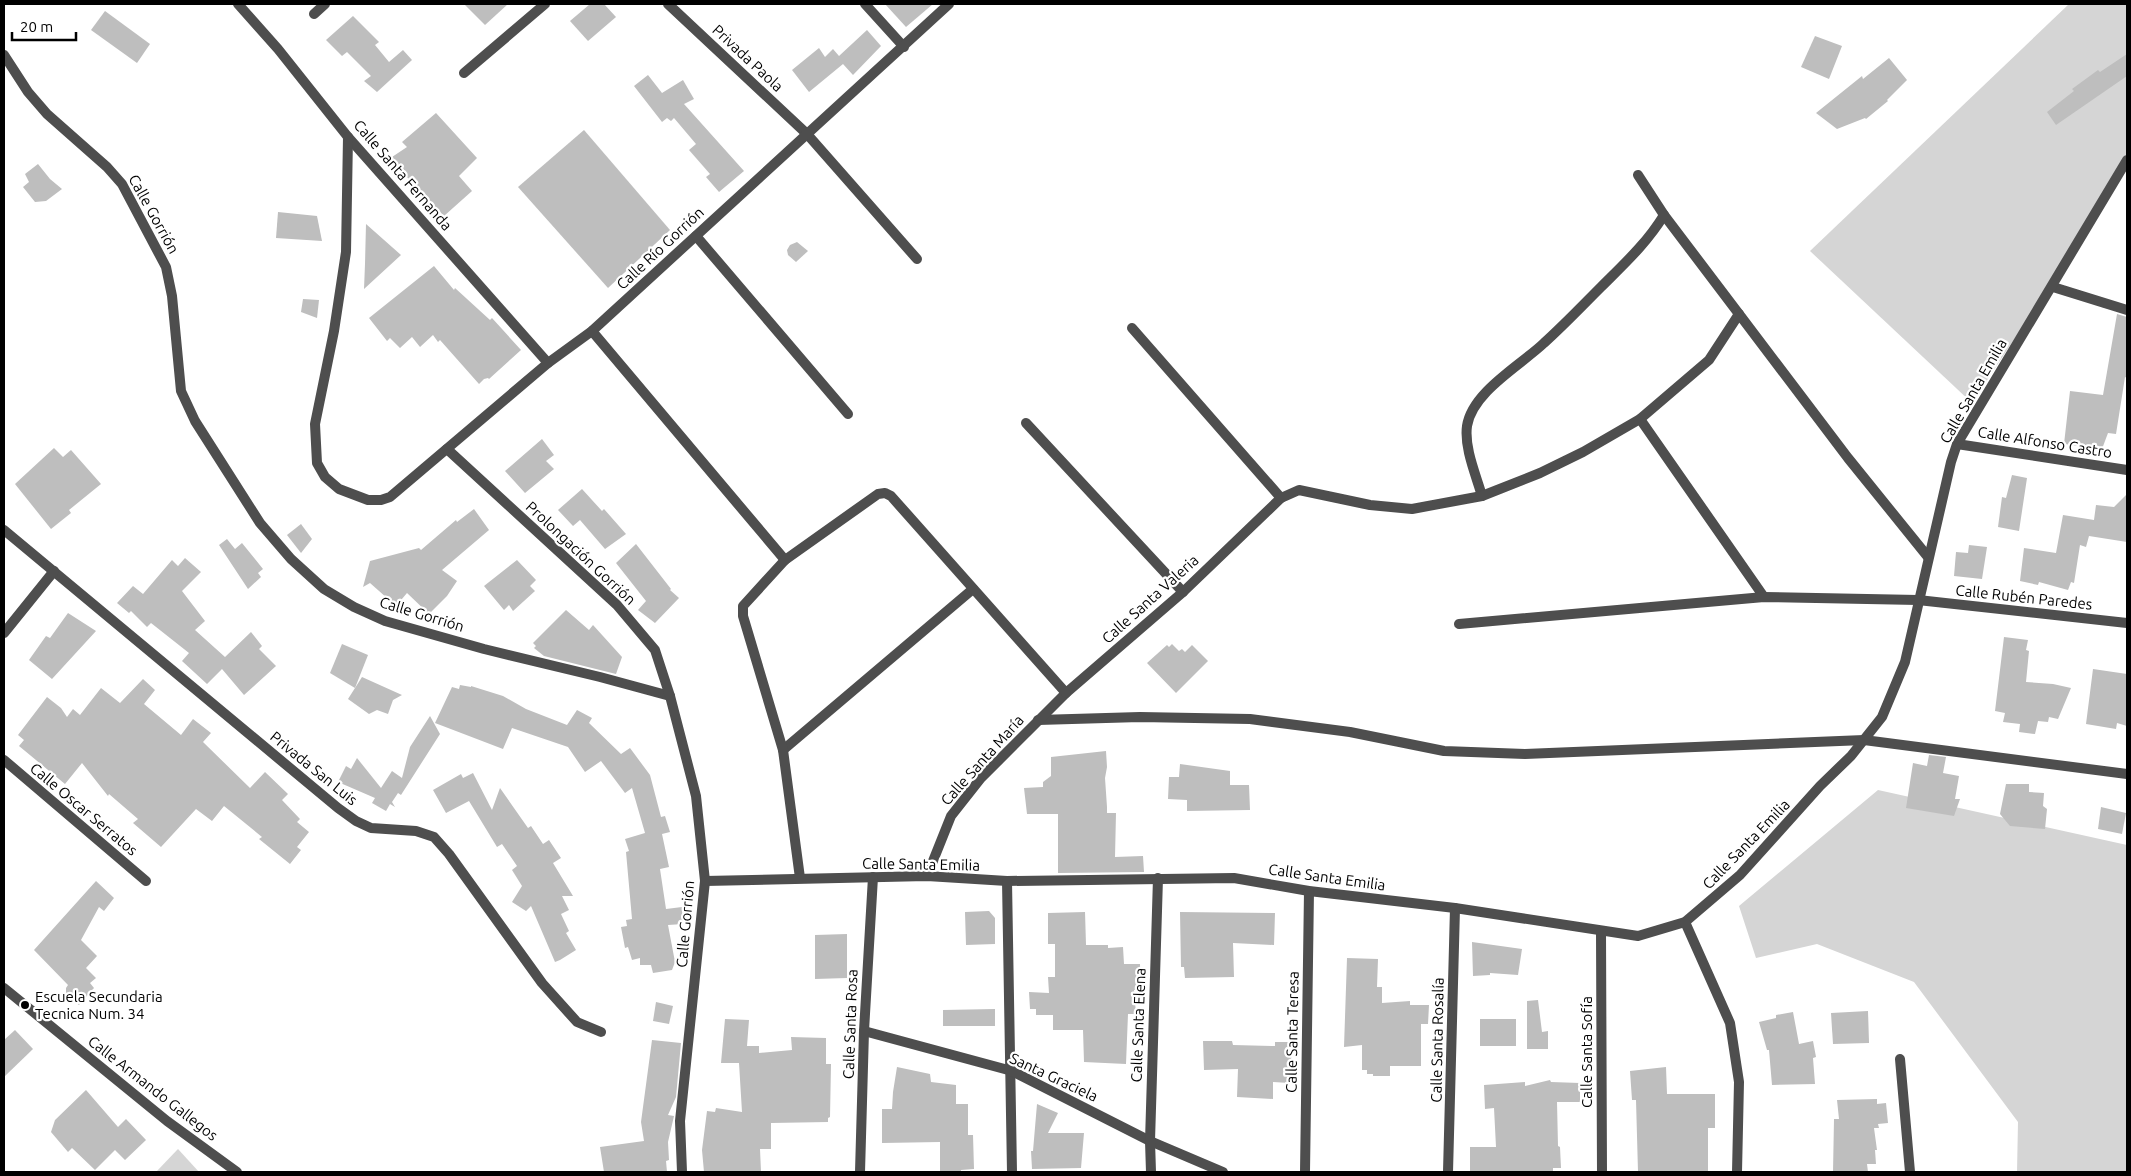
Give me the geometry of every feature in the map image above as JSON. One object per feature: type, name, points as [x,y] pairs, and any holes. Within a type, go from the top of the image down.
[{"type":"street","name":"Calle Santa Fernanda","points":[[238,4],[278,49],[348,137],[548,363]]},
{"type":"street","points":[[314,14],[325,4]]},
{"type":"street","points":[[464,73],[545,4]]},
{"type":"street","name":"Privada Paola","points":[[668,4],[807,134],[917,259]]},
{"type":"street","points":[[865,4],[904,46]]},
{"type":"street","name":"Calle Río Gorrión","points":[[348,137],[346,252],[334,331],[315,424],[317,463],[325,477],[339,489],[368,500],[381,500],[390,497],[548,363],[592,331],[949,4]]},
{"type":"street","name":"Calle Gorrión","points":[[4,55],[28,92],[47,114],[122,184],[166,267],[172,296],[180,382],[184,398],[195,421],[260,522],[291,559],[324,589],[354,607],[385,621],[484,649],[600,676],[670,696],[696,796],[705,881],[680,1121],[682,1172]]},
{"type":"street","name":"Calle Santa Emilia","points":[[705,881],[927,876],[1007,881],[1234,878],[1309,892],[1455,908],[1600,932],[1638,936],[1686,922],[1740,875],[1864,740],[1882,717],[1904,662],[1951,462],[1957,444],[2053,287],[2127,160]]},
{"type":"street","points":[[1638,175],[1664,215],[1848,458],[1928,557]]},
{"type":"street","points":[[1482,496],[1467,440],[1468,424],[1474,409],[1486,392],[1543,344],[1644,244],[1664,215]]},
{"type":"street","points":[[696,236],[848,414]]},
{"type":"street","points":[[2053,287],[2127,310]]},
{"type":"street","points":[[1132,328],[1281,498],[1299,490],[1370,505],[1412,509],[1482,496],[1540,473],[1583,452],[1640,419],[1708,360],[1739,314]]},
{"type":"street","points":[[592,331],[785,560]]},
{"type":"street","points":[[1640,419],[1764,597]]},
{"type":"street","points":[[1026,423],[1183,592]]},
{"type":"street","name":"Calle Alfonso Castro","points":[[1957,444],[2127,470]]},
{"type":"street","name":"Prolongación Gorrión","points":[[447,449],[629,618],[655,650],[670,696]]},
{"type":"street","points":[[800,878],[783,750],[743,616],[743,606],[785,560],[878,494],[885,492],[891,496],[1066,693]]},
{"type":"street","name":"Calle Santa Valeria","points":[[1038,720],[1066,693],[1183,592],[1281,498]]},
{"type":"street","name":"Privada San Luis","points":[[4,530],[356,821],[371,828],[416,831],[434,837],[449,854],[542,983],[577,1022],[601,1032]]},
{"type":"street","points":[[4,633],[54,571]]},
{"type":"street","points":[[783,750],[973,589]]},
{"type":"street","name":"Calle Rubén Paredes","points":[[1459,624],[1764,597],[1918,600],[2127,624]]},
{"type":"street","points":[[1038,720],[1140,718],[1250,719],[1350,732],[1444,751],[1525,754],[1864,740],[2127,774]]},
{"type":"street","name":"Calle Santa María","points":[[927,876],[951,816],[981,778],[1038,720]]},
{"type":"street","name":"Calle Oscar Serratos","points":[[4,760],[146,880]]},
{"type":"street","name":"Calle Santa Rosa","points":[[860,1172],[864,1031],[872,877]]},
{"type":"street","name":"Calle Santa Elena","points":[[1151,1172],[1150,1141],[1158,878]]},
{"type":"street","points":[[1007,881],[1012,1071],[1012,1172]]},
{"type":"street","name":"Calle Santa Teresa","points":[[1305,1172],[1309,892]]},
{"type":"street","name":"Calle Santa Rosalía","points":[[1448,1172],[1455,908]]},
{"type":"street","points":[[1686,922],[1730,1023],[1739,1082],[1737,1172]]},
{"type":"street","name":"Calle Santa Sofía","points":[[1600,932],[1602,1172]]},
{"type":"street","name":"Calle Armando Gallegos","points":[[4,988],[167,1120],[237,1172]]},
{"type":"street","name":"Santa Graciela","points":[[864,1031],[1012,1071],[1150,1141],[1223,1172]]},
{"type":"street","points":[[1900,1059],[1910,1172]]},
{"type":"shaded area","points":[[2069,4],[2127,4],[2127,153],[2062,267],[1972,403],[1810,251]]},
{"type":"shaded area","points":[[1878,790],[2127,845],[2127,1172],[2017,1172],[2018,1122],[1914,982],[1817,944],[1756,958],[1739,906]]},
{"type":"shaded area","points":[[178,1149],[199,1172],[156,1172]]},
{"type":"building","points":[[464,4],[508,4],[485,25]]},
{"type":"building","points":[[590,4],[604,4],[616,17],[588,41],[570,21]]},
{"type":"building","points":[[885,4],[933,4],[906,27]]},
{"type":"building","points":[[105,11],[150,44],[137,63],[91,30]]},
{"type":"building","points":[[353,16],[379,42],[375,45],[389,62],[403,50],[412,60],[377,92],[364,81],[371,76],[347,52],[342,56],[326,40]]},
{"type":"building","points":[[867,30],[881,46],[853,75],[843,64],[809,92],[792,70],[819,48],[825,57],[833,49],[839,56]]},
{"type":"building","points":[[1815,36],[1842,46],[1829,79],[1801,67]]},
{"type":"building","points":[[2127,54],[2127,76],[2056,125],[2047,112],[2074,91],[2072,89],[2098,70],[2100,72]]},
{"type":"building","points":[[1889,58],[1907,80],[1888,101],[1866,119],[1837,129],[1816,113],[1862,76],[1863,79]]},
{"type":"building","points":[[648,75],[662,93],[683,80],[694,99],[684,104],[744,171],[719,192],[706,177],[710,174],[689,150],[696,144],[674,118],[671,121],[667,118],[662,122],[634,86]]},
{"type":"building","points":[[436,113],[477,158],[459,176],[472,191],[444,216],[406,176],[392,157],[407,147],[402,142]]},
{"type":"building","points":[[584,130],[670,230],[608,288],[518,187]]},
{"type":"building","points":[[38,164],[50,179],[62,189],[46,201],[35,202],[23,187],[29,182],[25,174]]},
{"type":"building","points":[[278,212],[317,216],[322,241],[276,238]]},
{"type":"building","points":[[366,224],[401,255],[364,289],[365,264]]},
{"type":"building","points":[[797,242],[808,251],[796,262],[788,255],[787,250],[790,245]]},
{"type":"building","points":[[434,266],[454,290],[455,288],[490,320],[492,318],[521,350],[489,379],[484,379],[479,384],[440,340],[438,342],[433,335],[420,347],[412,337],[400,348],[390,338],[387,341],[369,318]]},
{"type":"building","points":[[303,299],[319,300],[317,318],[301,312]]},
{"type":"building","points":[[2117,314],[2127,317],[2127,378],[2125,377],[2116,434],[2108,433],[2102,449],[2064,444],[2070,391],[2103,395]]},
{"type":"building","points":[[542,439],[554,455],[546,461],[554,469],[525,493],[505,471]]},
{"type":"building","points":[[54,448],[63,457],[71,450],[101,484],[69,510],[71,513],[51,529],[15,484]]},
{"type":"building","points":[[2012,475],[2027,478],[2019,531],[1998,527],[2002,497],[2006,498]]},
{"type":"building","points":[[582,489],[602,511],[604,509],[626,534],[605,549],[580,520],[573,526],[558,510]]},
{"type":"building","points":[[2127,494],[2127,542],[2089,536],[2086,547],[2080,545],[2074,583],[2071,582],[2068,590],[2039,582],[2038,585],[2020,581],[2024,548],[2056,553],[2063,515],[2094,520],[2096,505],[2114,507]]},
{"type":"building","points":[[474,509],[489,530],[442,570],[457,581],[447,596],[429,614],[407,593],[396,606],[370,583],[363,587],[370,561],[419,548],[421,550],[456,520],[457,522]]},
{"type":"building","points":[[301,524],[312,539],[301,553],[287,535]]},
{"type":"building","points":[[227,539],[235,549],[242,543],[263,569],[258,573],[261,577],[248,589],[219,545]]},
{"type":"building","points":[[636,544],[670,590],[679,598],[655,623],[638,610],[646,601],[616,563]]},
{"type":"building","points":[[1969,545],[1987,547],[1982,579],[1954,576],[1956,552],[1968,553]]},
{"type":"building","points":[[185,558],[201,572],[182,591],[205,621],[195,630],[225,657],[251,632],[262,646],[259,649],[276,666],[244,695],[222,669],[207,684],[182,661],[189,653],[151,623],[147,627],[131,611],[129,613],[117,603],[133,586],[143,594],[172,560],[178,566]]},
{"type":"building","points":[[517,560],[536,580],[530,586],[535,591],[513,611],[509,605],[504,610],[484,586]]},
{"type":"building","points":[[566,610],[589,630],[593,625],[622,657],[616,674],[544,656],[534,648],[536,646],[533,643]]},
{"type":"building","points":[[68,613],[96,631],[52,679],[29,660],[46,636],[50,638]]},
{"type":"building","points":[[2004,637],[2028,640],[2026,650],[2029,651],[2026,682],[2053,684],[2071,688],[2058,719],[2049,717],[2048,722],[2038,721],[2035,734],[2019,732],[2020,724],[2003,722],[2005,713],[1995,711]]},
{"type":"building","points":[[342,644],[368,655],[355,688],[330,673]]},
{"type":"building","points":[[1172,644],[1179,651],[1182,649],[1185,652],[1192,645],[1208,661],[1176,693],[1147,663],[1167,645],[1169,647]]},
{"type":"building","points":[[2093,669],[2127,674],[2127,726],[2117,723],[2116,729],[2086,724]]},
{"type":"building","points":[[362,677],[402,695],[393,700],[388,714],[377,710],[369,714],[348,699]]},
{"type":"building","points":[[143,679],[155,690],[144,704],[181,735],[193,719],[211,733],[203,742],[250,788],[265,772],[288,794],[282,800],[300,819],[297,822],[309,832],[297,847],[301,850],[290,864],[259,839],[262,837],[224,806],[212,821],[196,809],[161,847],[133,823],[138,819],[109,794],[108,796],[82,763],[65,784],[19,746],[24,740],[18,735],[47,697],[61,708],[67,717],[73,709],[80,715],[101,688],[120,703]]},
{"type":"building","points":[[460,685],[471,686],[503,696],[526,709],[567,725],[577,710],[592,718],[589,723],[621,754],[630,748],[650,775],[661,817],[665,816],[670,832],[662,834],[669,867],[660,869],[666,909],[682,907],[683,924],[668,925],[675,962],[672,970],[653,973],[651,965],[640,965],[640,958],[632,960],[628,947],[625,948],[621,927],[627,926],[626,920],[632,919],[626,852],[629,851],[625,839],[645,833],[632,788],[625,793],[601,761],[585,772],[568,747],[512,728],[503,749],[435,723],[452,687],[459,689]]},
{"type":"building","points":[[430,716],[440,734],[401,795],[398,793],[392,802],[395,807],[390,804],[386,811],[372,803],[375,798],[338,782],[346,766],[351,769],[357,758],[381,788],[392,771],[402,778],[410,747]]},
{"type":"building","points":[[1106,751],[1107,813],[1116,813],[1115,857],[1143,856],[1144,872],[1058,873],[1058,814],[1027,814],[1024,788],[1043,787],[1043,782],[1051,776],[1051,757]]},
{"type":"building","points":[[1929,755],[1946,757],[1943,773],[1959,776],[1955,799],[1960,799],[1954,816],[1906,808],[1913,763],[1927,766]]},
{"type":"building","points":[[1180,764],[1230,771],[1230,785],[1249,785],[1250,810],[1187,811],[1187,800],[1168,799],[1169,777],[1179,777]]},
{"type":"building","points":[[473,773],[492,810],[500,788],[528,828],[531,826],[543,844],[549,840],[561,858],[553,863],[573,896],[562,896],[569,910],[561,914],[569,931],[566,933],[576,950],[560,960],[555,962],[531,906],[526,911],[512,902],[522,886],[512,870],[517,866],[502,844],[497,847],[469,801],[446,813],[433,790],[461,774],[463,778]]},
{"type":"building","points":[[2006,784],[2029,784],[2029,792],[2044,793],[2043,806],[2047,809],[2045,829],[2010,826],[2000,814]]},
{"type":"building","points":[[2101,807],[2126,813],[2122,834],[2098,829]]},
{"type":"building","points":[[96,881],[114,898],[104,911],[99,907],[81,940],[97,956],[86,968],[96,978],[90,983],[94,988],[79,1005],[66,995],[68,985],[34,950]]},
{"type":"building","points":[[989,911],[995,918],[995,944],[966,945],[965,912]]},
{"type":"building","points":[[1085,912],[1086,945],[1108,945],[1108,948],[1123,947],[1124,964],[1140,964],[1141,990],[1134,990],[1136,1014],[1128,1014],[1126,1064],[1084,1062],[1083,1030],[1053,1030],[1053,1015],[1036,1015],[1036,1009],[1030,1009],[1029,992],[1049,993],[1048,977],[1055,977],[1055,944],[1048,944],[1048,913]]},
{"type":"building","points":[[1180,912],[1275,913],[1274,945],[1233,943],[1234,977],[1185,978],[1184,967],[1181,967]]},
{"type":"building","points":[[847,934],[847,978],[815,979],[815,935]]},
{"type":"building","points":[[1472,942],[1522,949],[1518,975],[1490,973],[1490,975],[1473,976]]},
{"type":"building","points":[[1347,958],[1378,959],[1377,987],[1382,987],[1382,1003],[1410,1001],[1410,1005],[1429,1005],[1428,1024],[1421,1024],[1421,1066],[1390,1066],[1390,1076],[1373,1076],[1373,1074],[1367,1074],[1367,1070],[1362,1070],[1362,1045],[1344,1047]]},
{"type":"building","points":[[1538,1000],[1542,1032],[1548,1031],[1548,1049],[1527,1049],[1527,1001]]},
{"type":"building","points":[[656,1002],[673,1006],[669,1024],[653,1021]]},
{"type":"building","points":[[995,1009],[995,1026],[943,1026],[943,1010]]},
{"type":"building","points":[[1868,1011],[1869,1043],[1833,1044],[1831,1013]]},
{"type":"building","points":[[1793,1012],[1799,1044],[1813,1041],[1816,1057],[1813,1058],[1815,1084],[1772,1085],[1769,1050],[1767,1050],[1759,1022],[1776,1018],[1776,1015]]},
{"type":"building","points":[[725,1019],[749,1020],[747,1046],[759,1046],[759,1053],[792,1050],[791,1037],[826,1038],[826,1064],[831,1064],[830,1117],[828,1122],[771,1123],[771,1149],[760,1149],[761,1172],[704,1172],[702,1150],[707,1111],[715,1112],[716,1108],[742,1112],[739,1063],[721,1063]]},
{"type":"building","points":[[1480,1019],[1516,1019],[1516,1046],[1480,1046]]},
{"type":"building","points":[[15,1030],[33,1049],[4,1077],[4,1040]]},
{"type":"building","points":[[652,1040],[681,1043],[676,1097],[668,1115],[674,1116],[668,1142],[669,1160],[666,1161],[667,1172],[604,1172],[600,1147],[644,1141],[641,1122]]},
{"type":"building","points":[[1203,1041],[1232,1041],[1233,1045],[1275,1046],[1275,1042],[1292,1042],[1290,1083],[1273,1082],[1273,1099],[1237,1097],[1238,1069],[1204,1070]]},
{"type":"building","points":[[897,1067],[930,1074],[931,1082],[956,1085],[956,1104],[968,1104],[968,1135],[973,1135],[974,1169],[961,1170],[961,1172],[940,1172],[940,1142],[882,1143],[882,1109],[892,1109]]},
{"type":"building","points":[[1666,1067],[1667,1094],[1715,1094],[1715,1128],[1708,1128],[1708,1172],[1638,1172],[1636,1100],[1632,1100],[1630,1071]]},
{"type":"building","points":[[1550,1080],[1551,1082],[1580,1083],[1580,1102],[1557,1102],[1558,1146],[1560,1147],[1561,1168],[1553,1168],[1553,1172],[1470,1172],[1470,1147],[1496,1147],[1494,1108],[1485,1109],[1484,1085],[1525,1082],[1525,1086]]},
{"type":"building","points":[[86,1090],[118,1127],[126,1119],[146,1140],[125,1160],[115,1150],[95,1170],[72,1148],[68,1152],[51,1132],[55,1120]]},
{"type":"building","points":[[1877,1099],[1877,1104],[1886,1103],[1888,1123],[1878,1124],[1879,1128],[1874,1128],[1877,1150],[1875,1150],[1876,1164],[1867,1164],[1868,1172],[1833,1172],[1834,1119],[1839,1119],[1837,1100]]},
{"type":"building","points":[[1037,1104],[1058,1113],[1048,1133],[1084,1133],[1081,1168],[1032,1169],[1031,1151],[1033,1151]]},
{"type":"place","name":"Escuela Secundaria Tecnica Num. 34","points":[[25,1005]]}]
